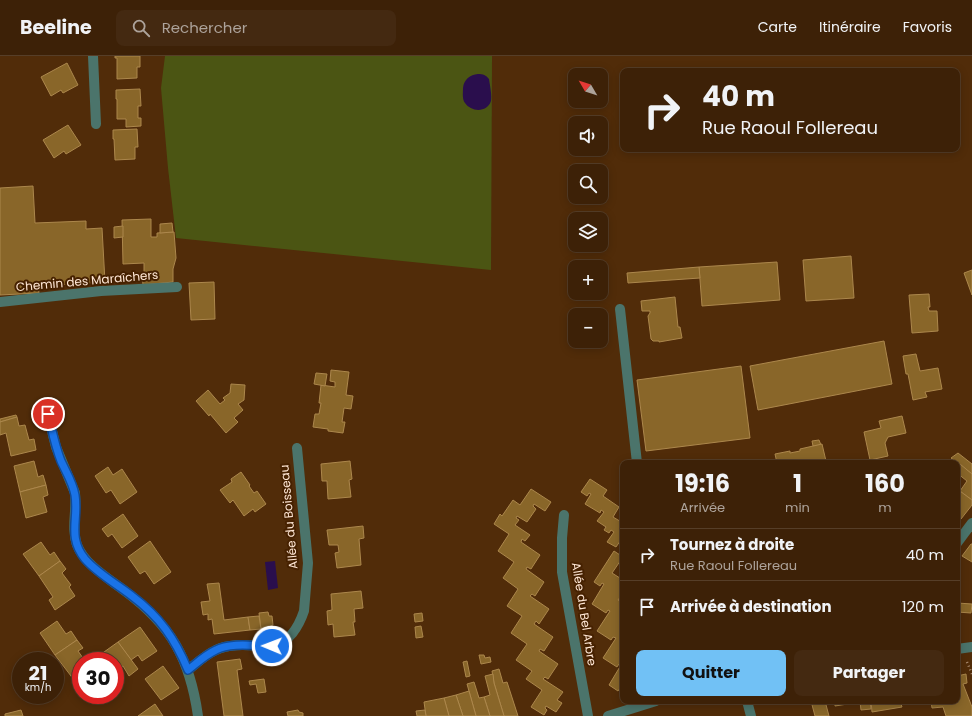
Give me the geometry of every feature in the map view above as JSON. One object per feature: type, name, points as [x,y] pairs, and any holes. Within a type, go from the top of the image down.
[{"type":"street","points":[[93,56],[96,124]]},
{"type":"street","name":"Chemin des Maraîchers","points":[[0,302],[102,291],[177,287]]},
{"type":"street","points":[[620,309],[637,460]]},
{"type":"street","points":[[48,414],[56,448],[75,493],[74,534],[76,543],[85,559],[145,607],[161,623],[173,640],[188,670],[198,716]]},
{"type":"street","name":"Allée du Boisseau","points":[[188,670],[210,653],[217,649],[231,645],[277,645],[290,636],[302,618],[304,611],[308,563],[297,448]]},
{"type":"street","name":"Allée du Bel Arbre","points":[[564,514],[562,572],[588,716]]},
{"type":"street","points":[[960,539],[972,523]]},
{"type":"street","points":[[960,649],[972,647]]},
{"type":"street","points":[[608,716],[646,704]]},
{"type":"street","points":[[748,704],[751,716]]},
{"type":"green space","points":[[165,56],[492,56],[491,270],[176,238],[161,88]]},
{"type":"shaded area","points":[[472,75],[484,75],[489,79],[491,96],[489,105],[486,108],[479,110],[468,106],[464,101],[463,96],[463,88],[466,80]]},
{"type":"shaded area","points":[[275,561],[278,588],[268,590],[265,562]]},
{"type":"building","points":[[115,56],[140,56],[140,67],[137,67],[137,78],[117,79],[117,58],[115,58]]},
{"type":"building","points":[[67,63],[78,85],[63,93],[61,90],[51,96],[41,77]]},
{"type":"building","points":[[140,89],[141,106],[138,106],[138,118],[141,118],[141,126],[126,127],[126,119],[117,119],[116,90]]},
{"type":"building","points":[[68,125],[81,145],[66,154],[64,151],[54,158],[43,140]]},
{"type":"building","points":[[137,129],[138,147],[135,147],[135,159],[115,160],[113,130]]},
{"type":"building","points":[[33,186],[35,223],[86,221],[86,229],[102,228],[105,282],[38,286],[39,293],[0,295],[0,188]]},
{"type":"building","points":[[151,219],[151,237],[157,237],[157,233],[174,232],[176,258],[173,269],[173,282],[143,285],[142,273],[144,273],[144,263],[123,264],[122,220]]},
{"type":"building","points":[[172,223],[173,232],[160,233],[160,224]]},
{"type":"building","points":[[123,226],[123,237],[114,238],[114,227]]},
{"type":"building","points":[[851,256],[854,298],[806,301],[803,260]]},
{"type":"building","points":[[777,262],[780,300],[702,306],[699,267]]},
{"type":"building","points":[[699,267],[700,278],[628,283],[627,273]]},
{"type":"building","points":[[972,270],[972,295],[964,273]]},
{"type":"building","points":[[214,282],[215,319],[191,320],[189,283]]},
{"type":"building","points":[[929,294],[930,307],[928,307],[929,311],[937,311],[938,331],[912,333],[909,295]]},
{"type":"building","points":[[675,297],[678,327],[680,327],[682,338],[659,342],[653,341],[651,339],[648,316],[650,311],[642,311],[641,301]]},
{"type":"building","points":[[884,341],[892,384],[758,410],[750,366]]},
{"type":"building","points":[[916,354],[920,371],[938,368],[942,389],[925,392],[927,397],[913,400],[903,356]]},
{"type":"building","points":[[741,366],[750,438],[646,451],[637,380]]},
{"type":"building","points":[[331,370],[349,372],[346,395],[353,396],[351,409],[344,408],[342,422],[345,422],[343,433],[313,427],[315,414],[319,414],[321,403],[319,403],[321,385],[335,387],[335,382],[330,381]]},
{"type":"building","points":[[316,373],[327,374],[325,386],[314,384]]},
{"type":"building","points":[[231,384],[245,385],[244,400],[238,404],[243,410],[234,418],[238,422],[226,433],[210,414],[209,416],[196,401],[208,390],[220,404],[225,400],[223,398],[230,393]]},
{"type":"building","points":[[16,415],[17,417],[0,422],[0,419]]},
{"type":"building","points":[[902,416],[906,433],[888,437],[885,443],[888,456],[870,460],[864,432],[881,428],[879,421]]},
{"type":"building","points":[[17,417],[19,426],[25,425],[29,440],[34,439],[36,450],[11,456],[6,433],[0,435],[0,422]]},
{"type":"building","points":[[819,440],[821,445],[813,446],[812,441]]},
{"type":"building","points":[[822,444],[826,460],[776,460],[775,454],[800,451],[800,449]]},
{"type":"building","points":[[958,453],[972,464],[972,474],[960,465],[960,460],[954,460],[951,458]]},
{"type":"building","points":[[34,461],[38,477],[43,475],[46,485],[20,492],[14,466]]},
{"type":"building","points":[[350,461],[352,479],[349,480],[351,497],[328,499],[327,481],[322,481],[321,464]]},
{"type":"building","points":[[960,464],[972,474],[972,500],[960,491],[967,481],[960,475]]},
{"type":"building","points":[[108,467],[113,475],[122,469],[137,492],[120,504],[111,490],[106,493],[95,476]]},
{"type":"building","points":[[241,472],[254,493],[257,491],[266,504],[255,512],[253,509],[244,516],[233,500],[230,503],[220,490],[232,482],[231,479]]},
{"type":"building","points":[[590,479],[607,490],[603,496],[619,507],[613,517],[620,521],[620,541],[616,547],[607,542],[614,532],[611,530],[609,533],[604,530],[606,527],[597,521],[604,512],[601,510],[600,513],[585,504],[591,494],[589,493],[587,496],[581,492]]},
{"type":"building","points":[[46,485],[48,495],[43,497],[47,512],[26,518],[20,492]]},
{"type":"building","points":[[531,489],[551,502],[545,511],[534,504],[533,506],[536,509],[527,522],[517,516],[516,518],[519,520],[515,525],[530,535],[525,541],[522,539],[521,542],[540,555],[531,569],[527,567],[526,569],[544,582],[535,596],[532,594],[530,596],[549,609],[539,624],[536,621],[534,624],[553,637],[544,651],[540,649],[539,651],[558,664],[548,679],[545,677],[543,679],[563,692],[557,700],[562,703],[556,712],[546,706],[545,708],[547,710],[544,715],[531,707],[542,690],[526,679],[532,671],[516,660],[527,644],[511,633],[522,616],[507,606],[518,589],[503,578],[514,562],[498,551],[509,534],[494,524],[500,514],[502,516],[513,500],[520,505]]},
{"type":"building","points":[[960,491],[972,500],[972,505],[961,519]]},
{"type":"building","points":[[123,514],[138,536],[122,548],[112,534],[108,537],[102,529]]},
{"type":"building","points":[[363,526],[364,538],[359,539],[361,565],[337,568],[335,553],[339,552],[338,545],[329,545],[327,530]]},
{"type":"building","points":[[150,541],[171,572],[154,584],[145,571],[140,574],[128,557]]},
{"type":"building","points":[[41,542],[50,555],[54,552],[60,561],[39,576],[23,554]]},
{"type":"building","points":[[972,544],[972,562],[962,556]]},
{"type":"building","points":[[614,551],[620,555],[620,561],[612,573],[620,578],[620,597],[618,600],[620,601],[620,664],[617,667],[603,658],[616,638],[613,637],[611,640],[597,631],[610,611],[608,610],[606,613],[592,604],[604,584],[602,583],[600,586],[594,582]]},
{"type":"building","points":[[60,561],[66,569],[62,573],[71,585],[69,587],[75,596],[55,610],[49,600],[53,597],[39,576]]},
{"type":"building","points":[[219,583],[224,620],[248,617],[250,630],[214,634],[212,619],[208,620],[208,614],[203,615],[201,602],[210,601],[207,584]]},
{"type":"building","points":[[361,591],[363,608],[354,609],[355,622],[353,622],[355,635],[334,637],[333,624],[328,625],[327,611],[332,610],[331,594]]},
{"type":"building","points":[[960,603],[972,604],[971,613],[960,612]]},
{"type":"building","points":[[268,612],[269,616],[272,616],[273,625],[261,629],[259,613]]},
{"type":"building","points":[[422,613],[423,621],[415,622],[414,614]]},
{"type":"building","points":[[259,616],[261,629],[250,630],[248,617]]},
{"type":"building","points":[[57,621],[66,634],[71,631],[77,640],[59,652],[53,652],[40,633]]},
{"type":"building","points":[[421,626],[423,637],[416,638],[415,627]]},
{"type":"building","points":[[140,627],[157,651],[142,661],[138,655],[131,660],[118,642]]},
{"type":"building","points":[[77,640],[83,648],[78,651],[79,652],[72,652],[71,676],[64,667],[64,652],[59,652]]},
{"type":"building","points":[[118,642],[138,669],[129,676],[124,668],[124,652],[104,652]]},
{"type":"building","points":[[479,655],[484,655],[485,658],[490,657],[491,662],[481,664]]},
{"type":"building","points":[[240,659],[242,669],[237,670],[243,716],[224,716],[217,662]]},
{"type":"building","points":[[467,661],[470,676],[466,677],[463,662]]},
{"type":"building","points":[[163,666],[179,688],[161,700],[145,679]]},
{"type":"building","points":[[620,667],[620,688],[618,691],[609,685]]},
{"type":"building","points":[[499,669],[503,683],[507,682],[518,716],[504,716],[492,671]]},
{"type":"building","points":[[493,674],[494,683],[504,716],[490,716],[484,697],[490,695],[485,676]]},
{"type":"building","points":[[966,674],[967,683],[963,684],[972,707],[972,716],[946,716],[943,707],[932,708],[931,704],[960,704],[960,675]]},
{"type":"building","points":[[264,679],[266,692],[258,693],[256,684],[250,685],[249,681]]},
{"type":"building","points":[[474,682],[479,698],[484,697],[490,716],[476,716],[467,684]]},
{"type":"building","points":[[469,691],[476,716],[463,716],[456,695]]},
{"type":"building","points":[[456,695],[463,716],[449,716],[444,698]]},
{"type":"building","points":[[444,698],[449,716],[426,716],[424,702]]},
{"type":"building","points":[[155,704],[163,716],[138,716]]},
{"type":"building","points":[[812,704],[826,704],[829,716],[815,716]]},
{"type":"building","points":[[835,704],[848,704],[835,706]]},
{"type":"building","points":[[860,704],[870,704],[871,709],[861,710]]},
{"type":"building","points":[[871,704],[901,704],[902,707],[872,712]]},
{"type":"building","points":[[21,710],[23,716],[5,716],[5,714]]},
{"type":"building","points":[[298,710],[299,712],[303,713],[303,716],[288,716],[287,712]]},
{"type":"building","points":[[425,710],[426,716],[417,716],[416,711]]},
{"type":"route","points":[[48,414],[56,448],[75,493],[74,534],[80,551],[92,566],[134,597],[161,623],[173,640],[188,670],[210,653],[217,649],[231,645],[272,646]]}]
